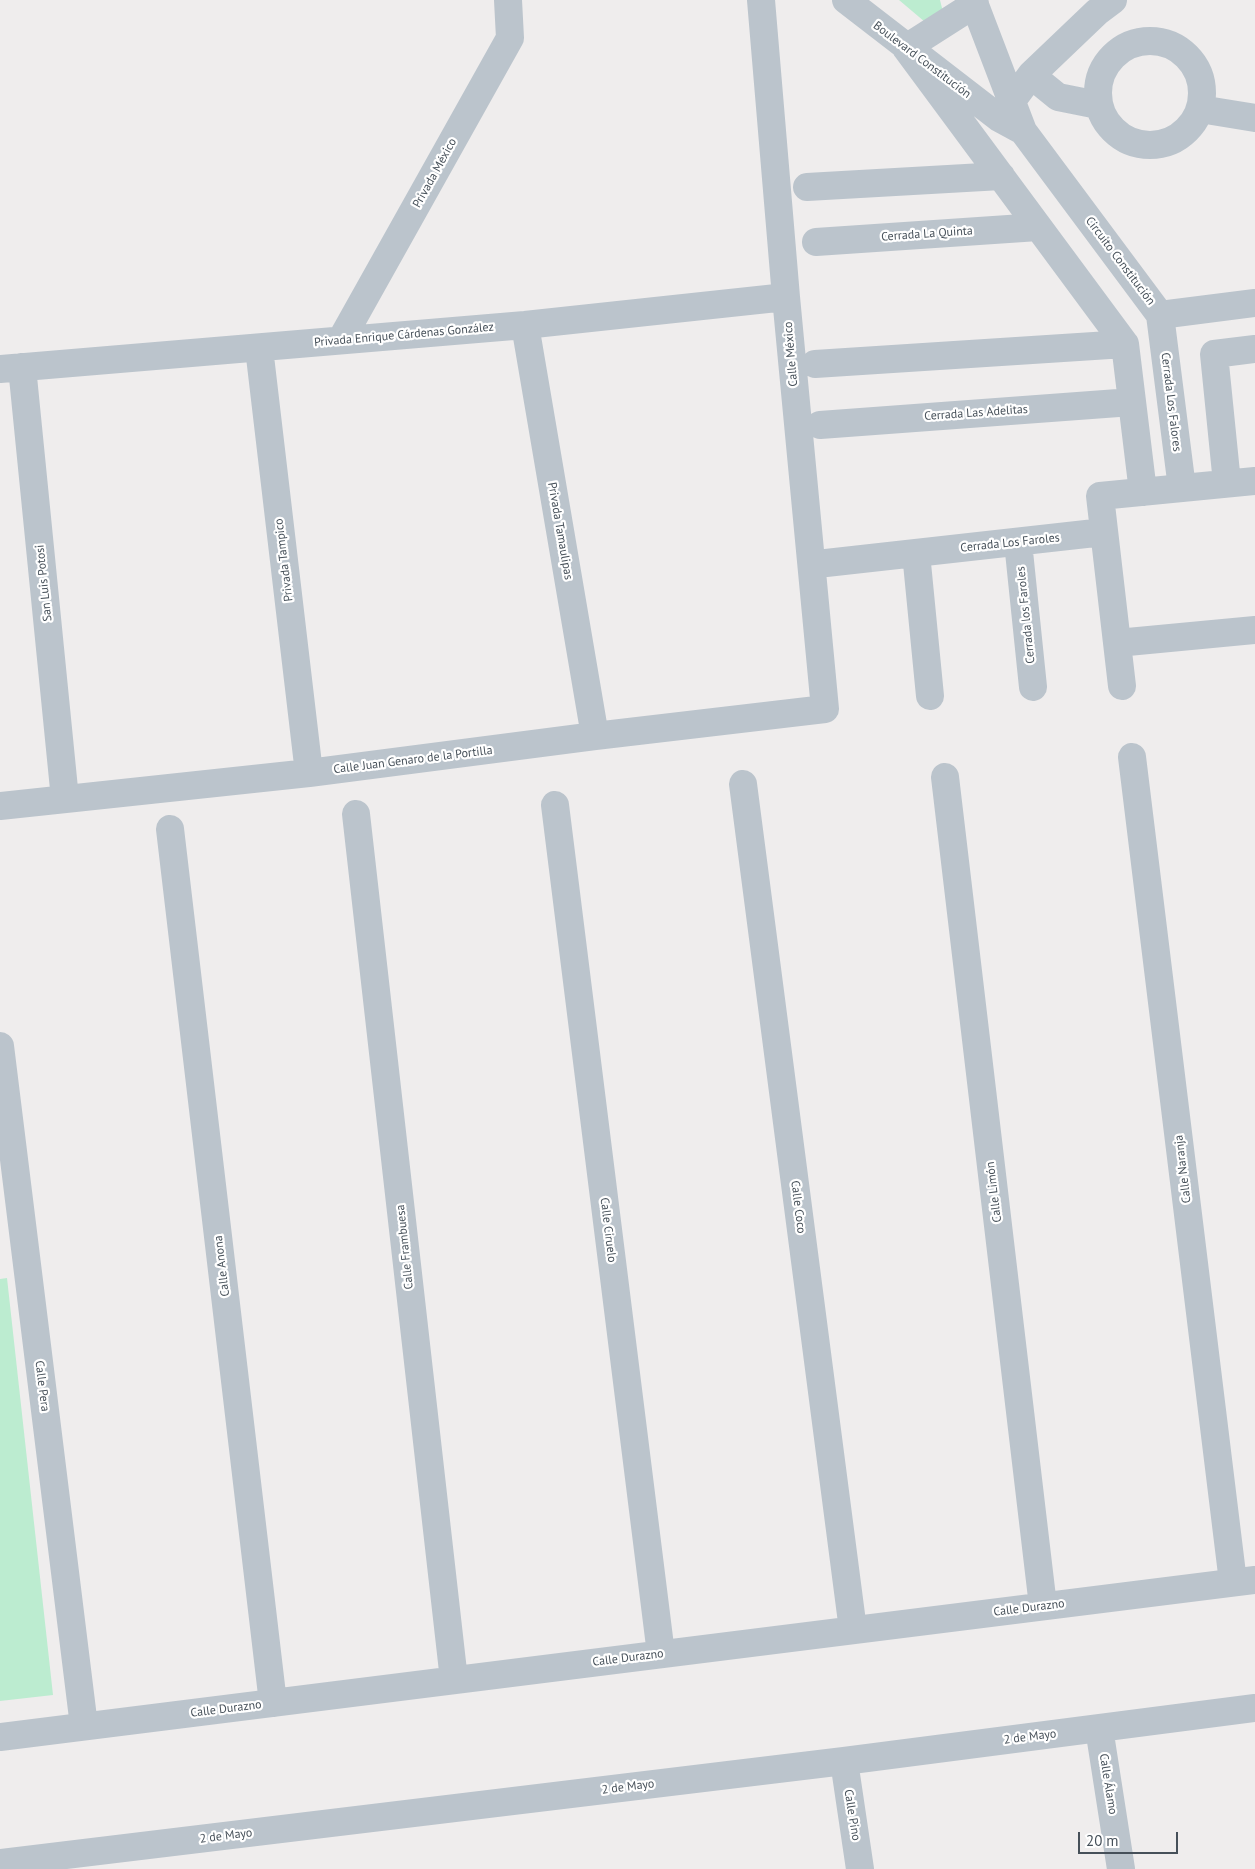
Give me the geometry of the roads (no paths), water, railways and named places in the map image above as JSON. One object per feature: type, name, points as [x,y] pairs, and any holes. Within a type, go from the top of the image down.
[{"type":"street","name":"Privada México","points":[[341,340],[510,38],[508,0]]},
{"type":"street","name":"Calle México","points":[[761,0],[786,297],[825,709]]},
{"type":"street","name":"Boulevard Constitución","points":[[846,0],[906,48],[1005,110]]},
{"type":"street","points":[[1005,110],[1031,75],[1097,12],[1113,0]]},
{"type":"street","points":[[1005,110],[994,49],[974,2],[906,48],[1126,344],[1143,492]]},
{"type":"street","points":[[1143,41],[1160,42],[1177,48],[1190,59],[1199,74],[1202,91],[1200,109],[1192,124],[1180,136],[1165,143],[1147,146],[1131,142],[1116,133],[1104,121],[1098,105],[1097,87],[1102,70],[1111,56],[1126,46],[1143,41]]},
{"type":"street","points":[[1031,75],[1058,97],[1098,105]]},
{"type":"street","points":[[1200,109],[1255,118]]},
{"type":"street","name":"Circuito Constitución","points":[[1005,110],[1023,131],[1160,315],[1255,303]]},
{"type":"street","points":[[807,187],[1001,176]]},
{"type":"street","name":"Cerrada La Quinta","points":[[816,242],[1038,226]]},
{"type":"street","name":"Privada Enrique Cárdenas González","points":[[11,368],[525,326],[786,297]]},
{"type":"street","name":"Cerrada Los Falores","points":[[1160,315],[1182,488]]},
{"type":"street","name":"Privada Tamaulipas","points":[[525,326],[594,736]]},
{"type":"street","points":[[815,364],[1126,344]]},
{"type":"street","name":"Privada Tampico","points":[[260,348],[309,773]]},
{"type":"street","points":[[1227,484],[1214,354],[1255,349]]},
{"type":"street","name":"San Luis Potosi","points":[[11,368],[65,799]]},
{"type":"street","name":"Cerrada Las Adelitas","points":[[820,425],[1132,402]]},
{"type":"street","points":[[1122,686],[1100,496],[1255,481]]},
{"type":"street","name":"Cerrada Los Faroles","points":[[826,563],[1104,532]]},
{"type":"street","name":"Cerrada los Faroles","points":[[1018,542],[1033,688]]},
{"type":"street","points":[[916,553],[930,696]]},
{"type":"street","points":[[1117,643],[1255,630]]},
{"type":"street","name":"Calle Juan Genaro de la Portilla","points":[[0,806],[309,773],[594,736],[825,709]]},
{"type":"street","name":"Calle Naranja","points":[[1132,757],[1244,1581]]},
{"type":"street","name":"Calle Limón","points":[[945,777],[1043,1606]]},
{"type":"street","name":"Calle Coco","points":[[743,784],[853,1630]]},
{"type":"street","name":"Calle Ciruelo","points":[[555,805],[661,1654]]},
{"type":"street","name":"Calle Frambuesa","points":[[356,814],[454,1680]]},
{"type":"street","name":"Calle Anona","points":[[170,829],[274,1703]]},
{"type":"street","name":"Calle Pera","points":[[0,1046],[84,1726]]},
{"type":"street","name":"Calle Durazno","points":[[0,1737],[1244,1581]]},
{"type":"street","name":"2 de Mayo","points":[[0,1863],[71,1862],[1255,1708]]},
{"type":"street","name":"Calle Álamo","points":[[1100,1728],[1121,1869]]},
{"type":"street","name":"Calle Pino","points":[[844,1761],[860,1869]]}]
